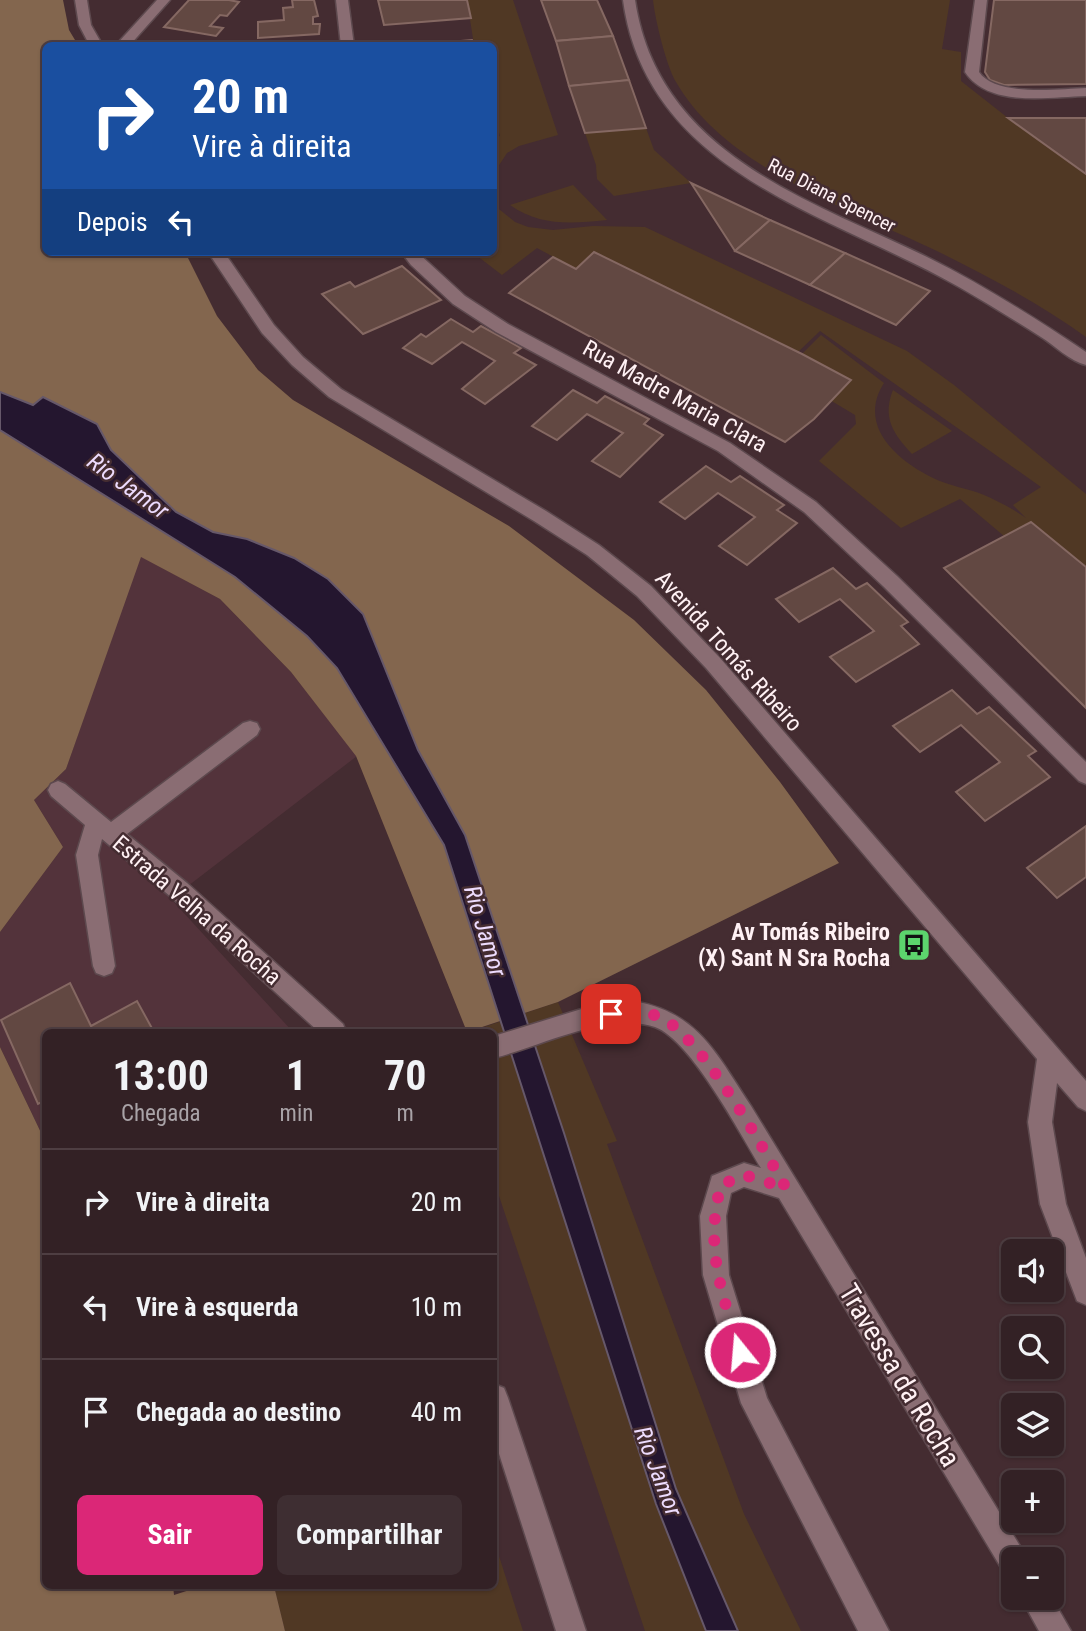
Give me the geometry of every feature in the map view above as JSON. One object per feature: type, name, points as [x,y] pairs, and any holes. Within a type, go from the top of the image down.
[{"type":"street","points":[[81,0],[85,25],[95,42]]},
{"type":"street","points":[[125,42],[164,0]]},
{"type":"street","points":[[342,0],[347,42]]},
{"type":"street","name":"Rua Diana Spencer","points":[[629,0],[640,41],[665,96],[687,123],[720,154],[794,202],[947,275],[1086,360]]},
{"type":"street","points":[[981,0],[972,72],[978,82],[1001,91],[1086,92]]},
{"type":"street","name":"Avenida Tomás Ribeiro","points":[[218,256],[242,295],[282,348],[335,393],[583,543],[644,591],[713,663],[1086,1099]]},
{"type":"street","name":"Rua Madre Maria Clara","points":[[412,256],[459,300],[502,328],[724,447],[810,507],[890,581],[1086,775]]},
{"type":"street","points":[[104,966],[87,855],[104,828],[250,729]]},
{"type":"street","name":"Estrada Velha da Rocha","points":[[58,790],[179,890],[332,1029]]},
{"type":"street","points":[[497,1046],[611,1014],[655,1015],[676,1026],[698,1050],[742,1114],[786,1188]]},
{"type":"street","points":[[1049,1056],[1040,1122],[1053,1204],[1086,1292]]},
{"type":"street","points":[[786,1188],[744,1175],[721,1185],[713,1216],[716,1275],[755,1403],[874,1631]]},
{"type":"street","name":"Travessa da Rocha","points":[[786,1188],[1004,1547]]},
{"type":"street","points":[[497,1407],[571,1631]]},
{"type":"street","points":[[1043,1610],[1056,1631]]},
{"type":"shaded area","points":[[0,0],[63,0],[69,30],[76,42],[42,42],[42,256],[187,256],[217,316],[258,370],[293,400],[509,526],[634,620],[706,690],[780,782],[839,863],[558,1002],[476,1029],[466,1029],[356,756],[291,672],[220,599],[141,557],[66,769],[34,800],[63,847],[0,932]]},
{"type":"shaded area","points":[[467,0],[513,0],[558,135],[519,146],[507,153],[497,168],[497,136],[500,136],[497,125],[497,42],[474,42]]},
{"type":"shaded area","points":[[653,0],[950,0],[942,49],[961,52],[961,81],[1086,174],[1086,337],[1033,302],[977,271],[794,184],[726,139],[698,113],[676,82],[668,65]]},
{"type":"shaded area","points":[[646,128],[654,150],[691,183],[614,196],[597,179],[596,165],[585,133]]},
{"type":"shaded area","points":[[573,185],[607,220],[556,222],[533,217],[510,205]]},
{"type":"shaded area","points":[[497,207],[515,222],[528,227],[553,230],[593,226],[645,227],[907,351],[954,385],[1086,494],[1086,567],[1031,522],[1004,536],[960,499],[901,528],[819,461],[856,424],[855,415],[830,400],[850,379],[802,354],[821,335],[884,383],[877,398],[875,413],[878,427],[884,440],[894,451],[919,470],[945,483],[984,495],[1026,518],[1013,505],[1041,487],[820,331],[798,352],[595,252],[576,269],[537,248],[502,275],[477,256],[497,256]]},
{"type":"shaded area","points":[[893,390],[952,431],[912,454],[891,425],[889,409]]},
{"type":"shaded area","points":[[140,556],[220,599],[291,672],[357,756],[171,899],[290,1029],[42,1029],[42,1135],[0,1047],[0,932],[63,847],[34,800],[66,769]]},
{"type":"shaded area","points":[[558,1002],[617,1141],[607,1144],[744,1514],[801,1631],[645,1631],[497,1190],[497,1029],[478,1029]]},
{"type":"shaded area","points":[[0,1047],[42,1135],[42,1589],[173,1589],[174,1595],[193,1589],[275,1589],[285,1631],[0,1631]]},
{"type":"shaded area","points":[[499,1556],[523,1631],[285,1631],[275,1589],[497,1589]]},
{"type":"water","name":"Rio Jamor","points":[[0,392],[33,405],[43,397],[97,424],[111,450],[176,512],[213,532],[247,539],[294,558],[328,579],[363,614],[418,750],[465,835],[564,1133],[676,1489],[738,1631],[706,1631],[656,1504],[444,845],[337,668],[307,636],[235,577],[0,430]]},
{"type":"building","points":[[189,0],[239,2],[227,16],[220,15],[210,26],[223,28],[216,36],[164,27]]},
{"type":"building","points":[[292,0],[314,0],[318,16],[313,17],[313,24],[320,24],[319,34],[258,38],[258,22],[284,20],[283,8],[293,7]]},
{"type":"building","points":[[378,0],[467,0],[471,18],[384,25]]},
{"type":"building","points":[[541,0],[597,0],[613,36],[556,41]]},
{"type":"building","points":[[994,0],[1086,0],[1086,84],[1004,85],[990,80],[985,72]]},
{"type":"building","points":[[613,36],[629,80],[569,86],[556,41]]},
{"type":"building","points":[[629,80],[646,128],[585,133],[569,86]]},
{"type":"building","points":[[1008,118],[1086,118],[1086,174]]},
{"type":"building","points":[[691,183],[770,220],[735,251]]},
{"type":"building","points":[[770,220],[845,253],[810,285],[735,251]]},
{"type":"building","points":[[594,252],[851,380],[814,419],[785,442],[509,293],[553,257],[576,269]]},
{"type":"building","points":[[845,253],[930,291],[896,325],[810,285]]},
{"type":"building","points":[[402,266],[441,300],[363,334],[322,294],[350,282],[355,287]]},
{"type":"building","points":[[451,319],[473,332],[481,326],[521,348],[514,353],[536,365],[485,404],[462,389],[495,361],[462,342],[432,364],[403,348],[421,334],[426,337]]},
{"type":"building","points":[[573,390],[597,403],[605,396],[649,419],[644,424],[663,435],[620,477],[592,461],[623,433],[587,414],[557,440],[532,426]]},
{"type":"building","points":[[706,466],[731,482],[740,476],[784,505],[777,510],[797,523],[747,565],[719,546],[755,517],[718,493],[685,519],[660,502]]},
{"type":"building","points":[[1031,522],[1086,567],[1086,708],[944,568]]},
{"type":"building","points":[[833,568],[856,589],[867,583],[908,622],[901,626],[919,644],[856,682],[830,657],[874,631],[840,599],[799,622],[776,599]]},
{"type":"building","points":[[952,690],[977,714],[989,707],[1036,751],[1028,756],[1050,777],[985,821],[956,792],[1000,762],[961,725],[920,752],[893,726]]},
{"type":"building","points":[[1086,826],[1086,877],[1057,898],[1027,868]]},
{"type":"building","points":[[70,983],[91,1026],[137,1001],[152,1029],[42,1029],[42,1102],[38,1104],[1,1020]]},
{"type":"place","name":"Av Tomás Ribeiro (X) Sant N Sra Rocha","points":[[914,945]]},
{"type":"route","points":[[611,1014],[655,1015],[676,1026],[698,1050],[742,1114],[786,1188],[744,1175],[721,1185],[713,1216],[716,1275],[740,1352]]}]
